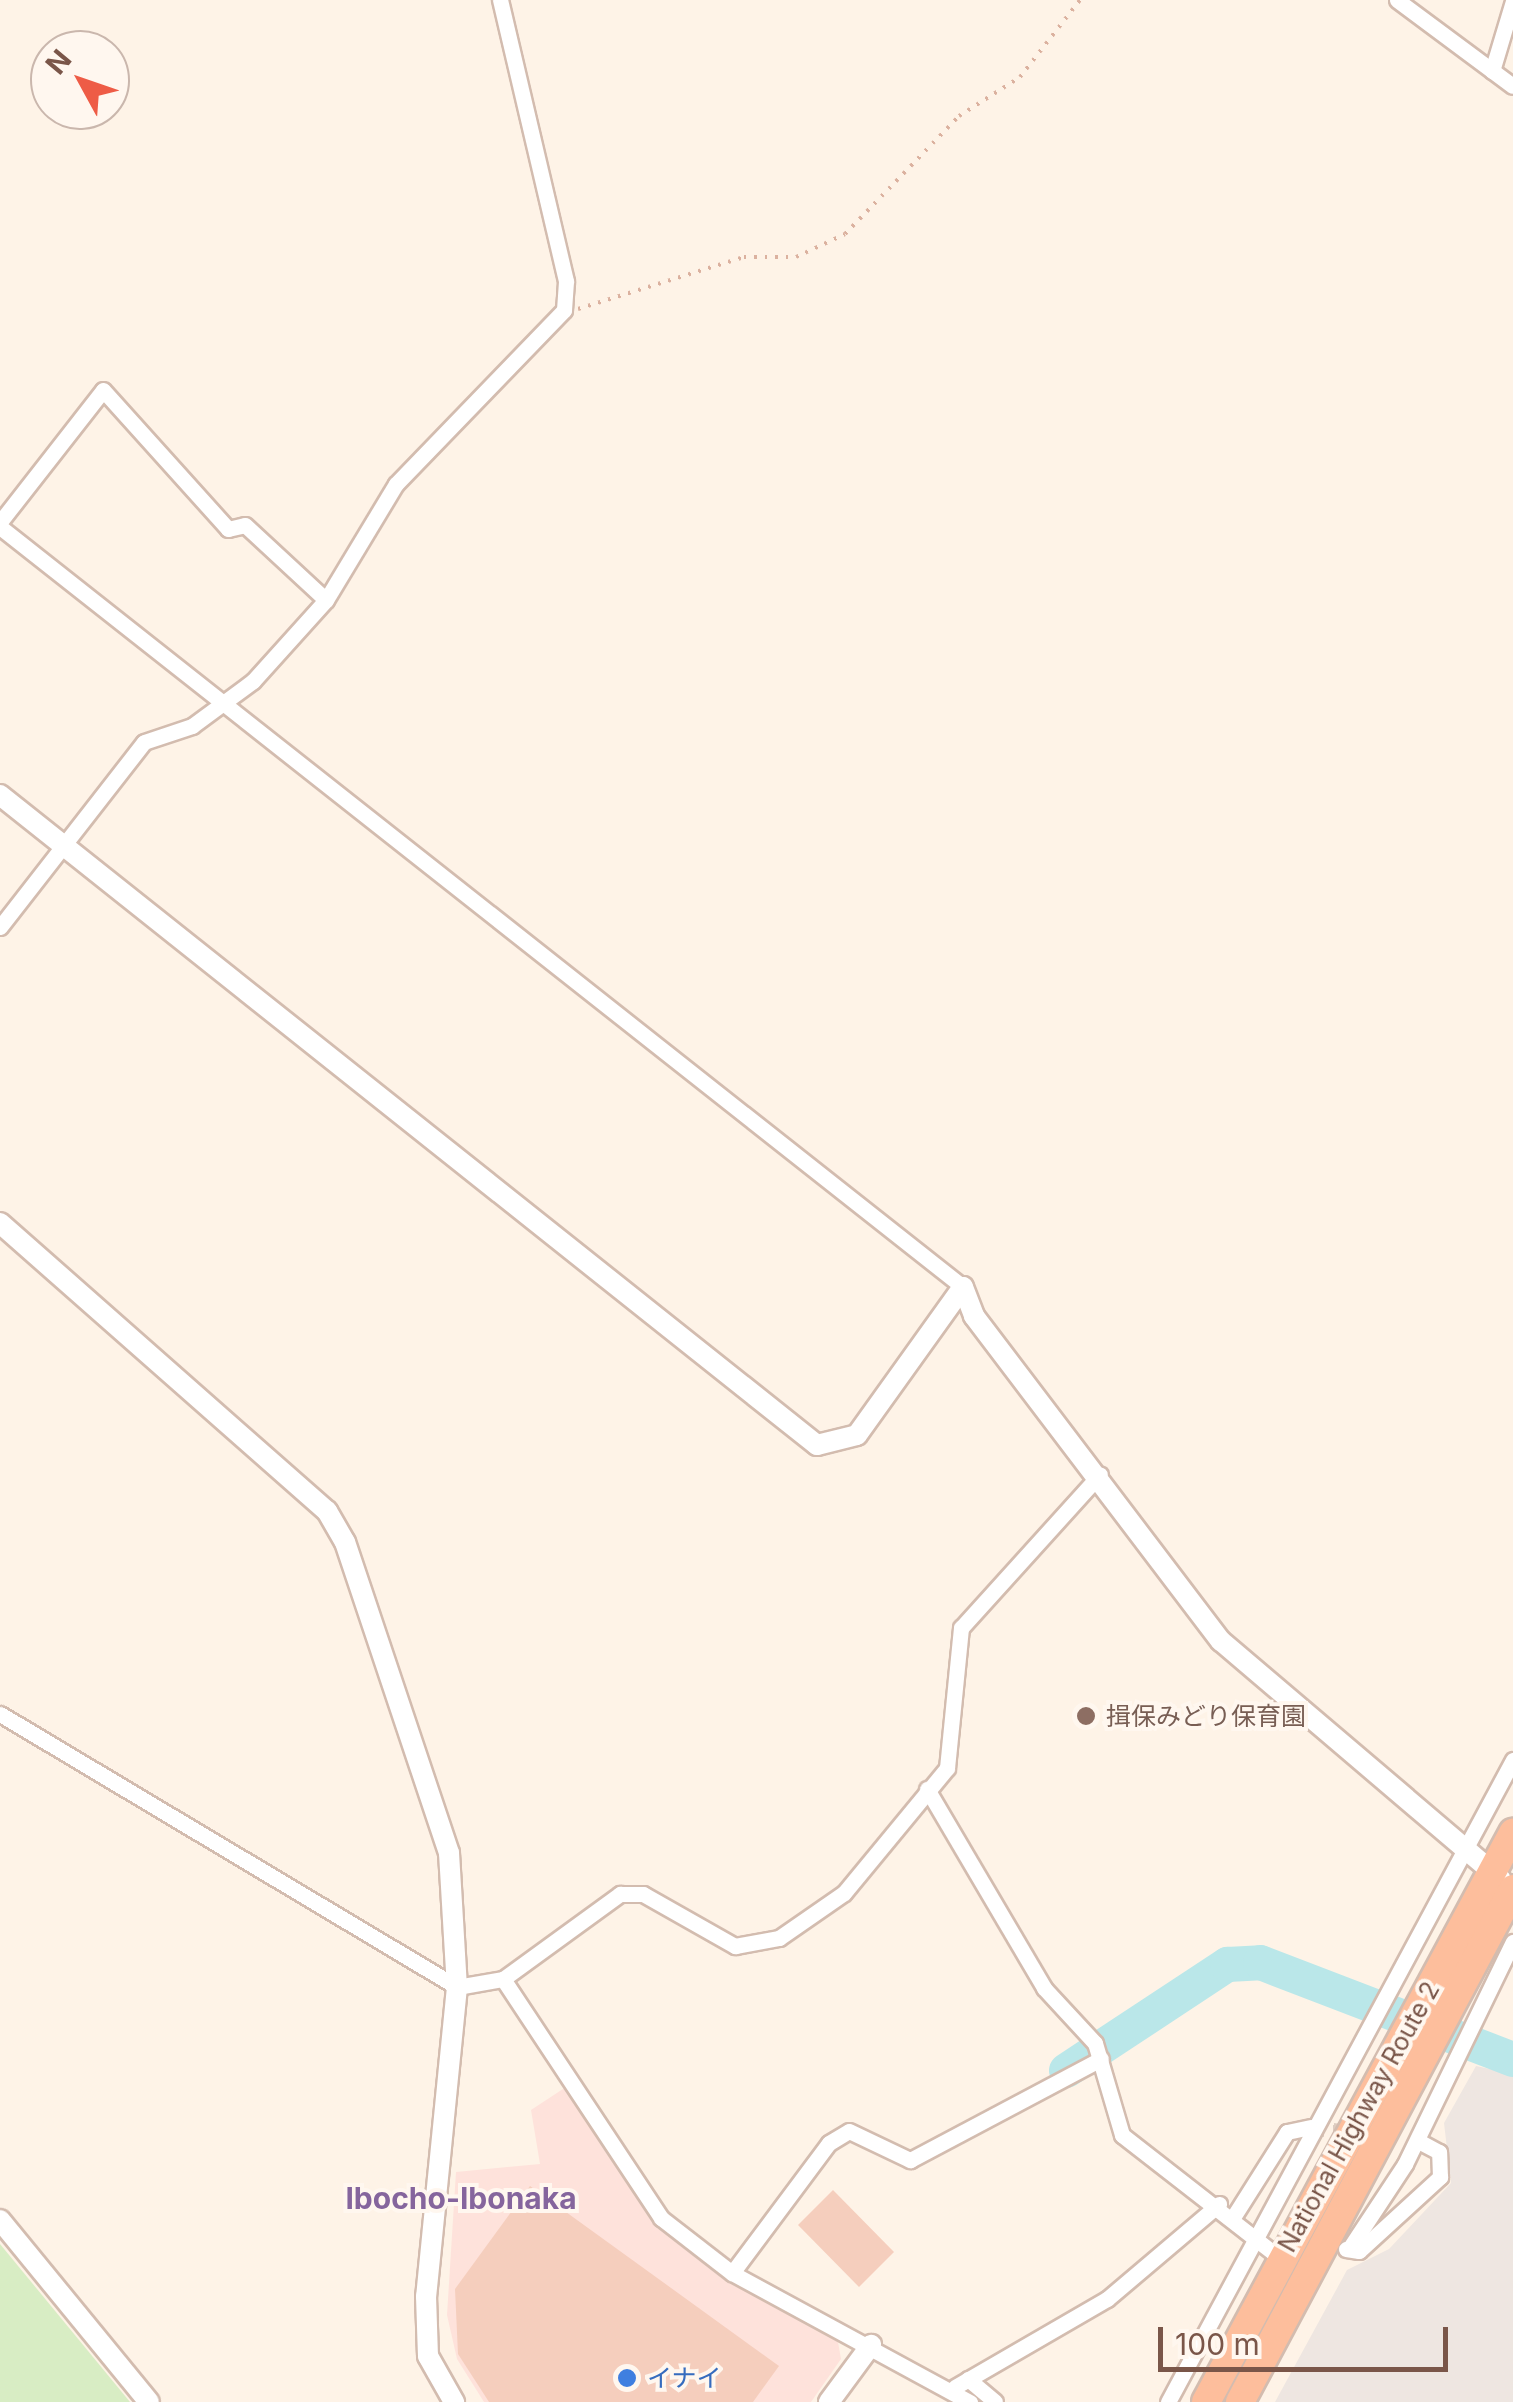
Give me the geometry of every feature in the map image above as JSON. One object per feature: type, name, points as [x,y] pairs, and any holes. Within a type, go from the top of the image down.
[{"type":"highway","name":"National Highway Route 2","points":[[1240,2402],[1336,2248],[1460,2018],[1508,1886],[1513,1833]]},
{"type":"highway","name":"National Highway Route 2","points":[[1206,2402],[1423,1998],[1508,1886]]},
{"type":"street","points":[[0,927],[144,742],[226,704],[326,600],[396,484],[564,310],[566,281],[500,0]]},
{"type":"street","points":[[1397,0],[1513,86]]},
{"type":"street","points":[[1492,70],[1513,1]]},
{"type":"street","points":[[326,600],[245,525],[228,529],[102,390],[0,525],[962,1287],[1038,1404],[1100,1474],[1220,1641],[1508,1886]]},
{"type":"street","points":[[0,795],[818,1445],[858,1434],[962,1287]]},
{"type":"street","points":[[0,1223],[327,1511],[449,1852],[457,1986],[426,2296],[428,2356],[454,2402]]},
{"type":"street","points":[[0,1714],[457,1986],[502,1980],[620,1894],[644,1894],[734,1946],[779,1938],[844,1893],[947,1768],[958,1714],[952,1660],[961,1628],[1100,1474]]},
{"type":"street","points":[[1168,2402],[1388,1999],[1513,1760]]},
{"type":"street","points":[[928,1789],[1044,1988],[1101,2059],[1122,2135],[1219,2204],[1254,2244],[1281,2259]]},
{"type":"street","points":[[1460,2018],[1513,1942]]},
{"type":"street","points":[[502,1980],[661,2218],[732,2273],[871,2345],[961,2383],[994,2402]]},
{"type":"street","points":[[732,2273],[829,2143],[849,2131],[910,2160],[1101,2059]]},
{"type":"street","points":[[1232,2219],[1288,2132],[1310,2127]]},
{"type":"street","points":[[1336,2248],[1425,2198],[1440,2177],[1439,2152],[1420,2142]]},
{"type":"street","points":[[961,2383],[1107,2300],[1219,2204]]},
{"type":"street","points":[[0,2220],[150,2402]]},
{"type":"street","points":[[829,2402],[871,2345]]},
{"type":"street","points":[[961,2383],[970,2402]]},
{"type":"path","points":[[564,310],[744,258],[816,252],[856,223],[960,116],[1020,78],[1080,0]]},
{"type":"shaded area","points":[[1476,2066],[1513,2074],[1513,2402],[1275,2402],[1347,2270],[1389,2249],[1451,2183],[1444,2123]]},
{"type":"shaded area","points":[[566,2087],[657,2228],[838,2342],[841,2359],[811,2402],[484,2402],[457,2359],[447,2315],[456,2172],[540,2164],[531,2110]]},
{"type":"green space","points":[[0,2244],[130,2402],[0,2402]]},
{"type":"building","points":[[530,2186],[779,2366],[753,2402],[489,2402],[458,2354],[455,2289]]},
{"type":"building","points":[[833,2190],[894,2252],[859,2287],[798,2225]]},
{"type":"waterway","points":[[1066,2070],[1227,1964],[1260,1962],[1513,2059]]},
{"type":"tunnel","points":[[1310,2127],[1356,2133]]},
{"type":"place","name":"揖保みどり保育園","points":[[1086,1716]]},
{"type":"place","name":"イナイ","points":[[627,2378]]},
{"type":"district","name":"Ibocho-Ibonaka","points":[[461,2198]]}]
